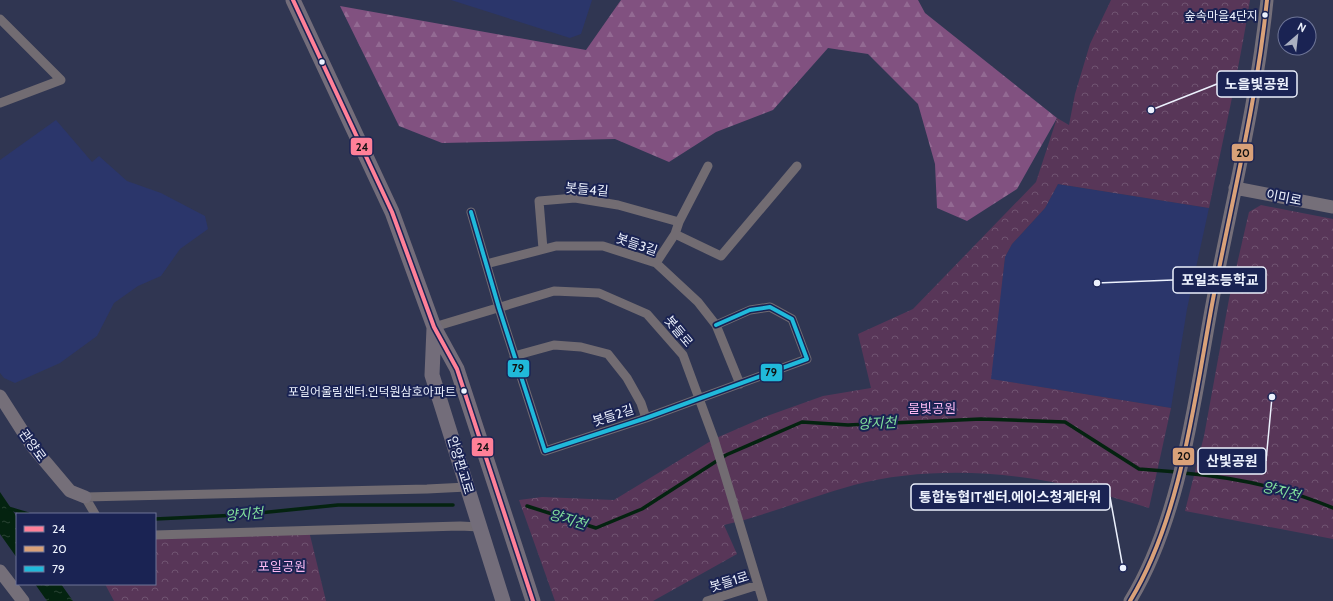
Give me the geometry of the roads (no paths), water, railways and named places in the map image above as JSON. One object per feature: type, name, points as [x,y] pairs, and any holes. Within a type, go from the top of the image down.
[{"type":"main road","name":"안양판교로","points":[[294,0],[392,212],[434,327],[457,369],[533,601]]},
{"type":"main road","name":"안양판교로","points":[[434,327],[432,375],[503,601]]},
{"type":"street","points":[[1130,601],[1156,552],[1169,512],[1177,480],[1256,88],[1267,0]]},
{"type":"street","points":[[0,18],[61,80],[0,103]]},
{"type":"street","points":[[656,263],[675,234],[679,222],[708,166]]},
{"type":"street","points":[[675,234],[721,256],[797,166]]},
{"type":"street","name":"이미로","points":[[1235,188],[1333,207]]},
{"type":"street","name":"봇들4길","points":[[543,249],[539,201],[575,198],[618,205],[679,222]]},
{"type":"street","name":"봇들2길","points":[[471,212],[514,356],[546,451],[646,418],[807,359],[792,319],[770,307],[750,310],[716,325]]},
{"type":"street","name":"봇들3길","points":[[486,264],[556,246],[603,246],[656,263],[698,302],[716,325],[740,384]]},
{"type":"street","name":"봇들로","points":[[434,327],[554,291],[599,293],[647,314],[683,355],[700,397],[763,601]]},
{"type":"street","points":[[514,356],[554,345],[581,347],[608,354],[627,378],[641,403],[646,418]]},
{"type":"street","name":"관양로","points":[[0,396],[32,446],[70,491],[85,497]]},
{"type":"street","points":[[94,513],[85,497],[467,487]]},
{"type":"street","points":[[156,535],[480,527]]},
{"type":"street","points":[[0,570],[23,601]]},
{"type":"street","name":"봇들1로","points":[[707,601],[758,585]]},
{"type":"water","points":[[0,492],[16,516],[16,557],[0,534]]},
{"type":"water","points":[[36,585],[62,585],[73,601],[47,601]]},
{"type":"waterway","name":"양지천","points":[[527,506],[596,528],[642,509],[726,455],[802,422],[848,425],[981,419],[1065,422],[1139,469],[1177,472]]},
{"type":"waterway","name":"양지천","points":[[1183,473],[1221,477],[1259,484],[1297,495],[1333,508]]},
{"type":"waterway","name":"양지천","points":[[156,519],[239,515],[338,505],[453,505]]},
{"type":"waterway","name":"양지천","points":[[8,508],[25,513]]},
{"type":"place","name":"숲속마을4단지","points":[[1265,15]]},
{"type":"place","name":"노을빛공원","points":[[1151,110]]},
{"type":"place","name":"포일초등학교","points":[[1097,283]]},
{"type":"place","name":"포일어울림센터.인덕원삼호아파트","points":[[464,391]]},
{"type":"place","name":"산빛공원","points":[[1272,397]]},
{"type":"place","name":"통합농협IT센터.에이스청계타워","points":[[1123,568]]},
{"type":"park label","name":"물빛공원","points":[[932,408]]},
{"type":"park label","name":"포일공원","points":[[282,566]]}]
